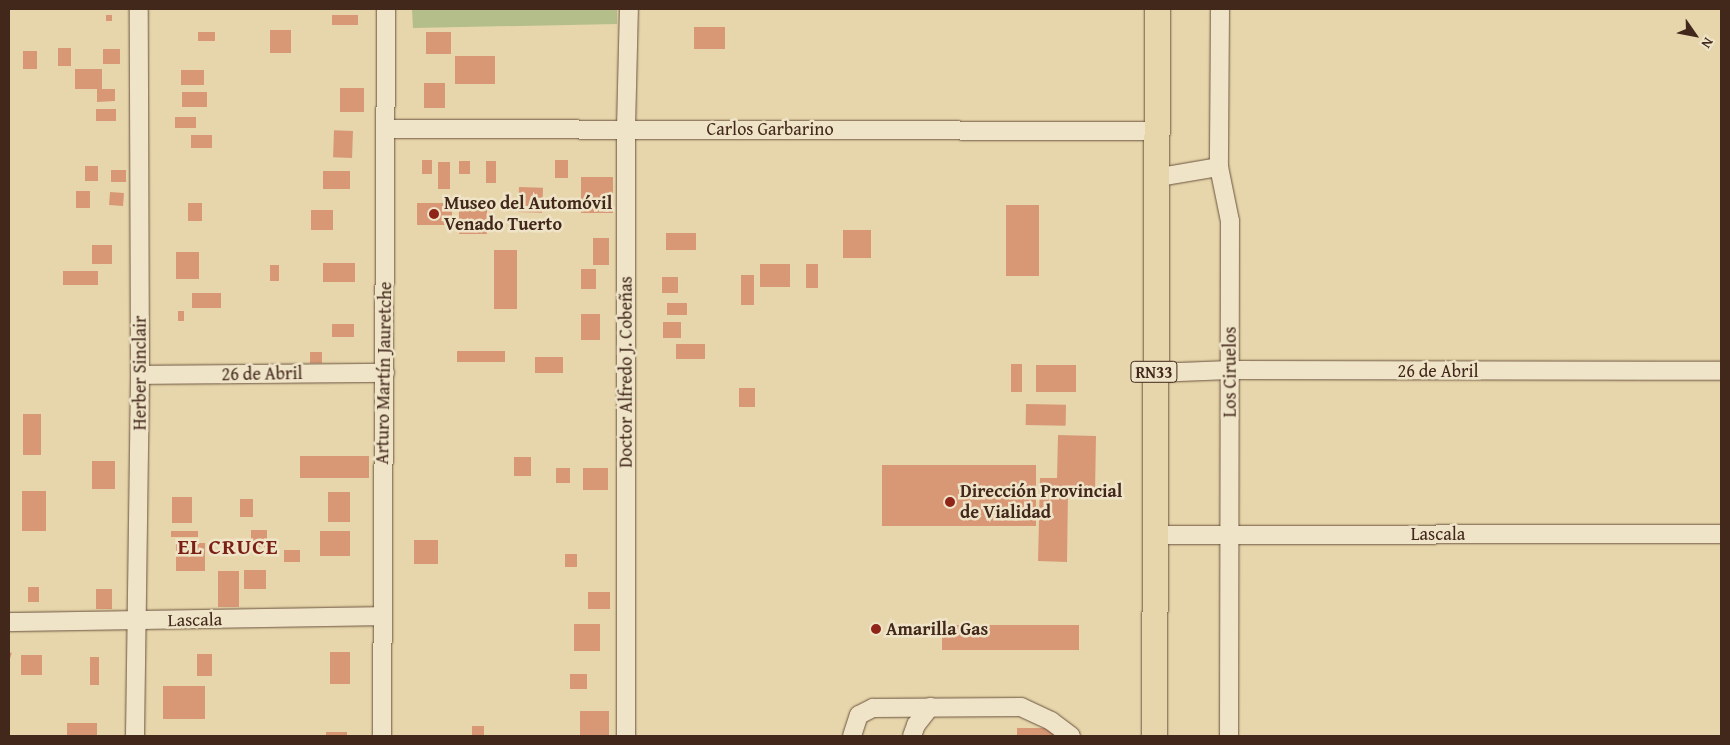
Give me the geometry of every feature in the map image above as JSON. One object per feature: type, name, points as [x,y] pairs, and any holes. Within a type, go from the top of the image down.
[{"type":"highway","name":"RN33","points":[[1154,736],[1154,131],[1157,9]]},
{"type":"street","name":"Herber Sinclair","points":[[135,736],[140,375],[139,9]]},
{"type":"street","name":"Arturo Martín Jauretche","points":[[382,736],[381,616],[385,373],[386,9]]},
{"type":"street","name":"Doctor Alfredo J. Cobeñas","points":[[626,736],[626,128],[629,9]]},
{"type":"street","name":"Los Ciruelos","points":[[1220,9],[1219,167],[1230,222],[1229,736]]},
{"type":"street","name":"Carlos Garbarino","points":[[386,129],[626,128],[1154,131]]},
{"type":"street","points":[[1154,178],[1219,167]]},
{"type":"street","name":"26 de Abril","points":[[1154,373],[1230,370],[1721,372]]},
{"type":"street","name":"26 de Abril","points":[[140,375],[385,373]]},
{"type":"street","name":"Lascala","points":[[1154,535],[1228,533],[1721,534]]},
{"type":"street","name":"Lascala","points":[[9,622],[137,622],[381,616]]},
{"type":"street","points":[[852,736],[859,715],[872,708],[1021,707],[1052,721],[1071,736]]},
{"type":"street","points":[[912,736],[916,725],[930,708]]},
{"type":"green space","points":[[412,9],[617,9],[617,24],[413,28]]},
{"type":"building","points":[[106,15],[112,15],[112,21],[106,21]]},
{"type":"building","points":[[332,15],[358,15],[358,25],[332,25]]},
{"type":"building","points":[[694,27],[725,27],[725,49],[694,49]]},
{"type":"building","points":[[270,30],[291,30],[291,53],[270,53]]},
{"type":"building","points":[[198,32],[215,32],[215,41],[198,41]]},
{"type":"building","points":[[426,32],[451,32],[451,54],[426,54]]},
{"type":"building","points":[[58,48],[71,48],[71,66],[58,66]]},
{"type":"building","points":[[103,49],[120,49],[120,64],[103,64]]},
{"type":"building","points":[[23,51],[37,51],[37,69],[23,69]]},
{"type":"building","points":[[455,56],[495,56],[495,84],[455,84]]},
{"type":"building","points":[[75,69],[102,69],[102,89],[115,89],[115,101],[97,102],[97,89],[75,89]]},
{"type":"building","points":[[181,70],[204,70],[204,85],[181,85]]},
{"type":"building","points":[[424,83],[445,83],[445,108],[424,108]]},
{"type":"building","points":[[340,88],[364,88],[364,112],[340,112]]},
{"type":"building","points":[[182,92],[207,92],[207,107],[182,107]]},
{"type":"building","points":[[96,109],[116,109],[116,121],[96,121]]},
{"type":"building","points":[[175,117],[196,117],[196,128],[175,128]]},
{"type":"building","points":[[334,130],[353,131],[352,158],[333,157]]},
{"type":"building","points":[[191,135],[212,135],[212,148],[191,148]]},
{"type":"building","points":[[422,160],[432,160],[432,174],[422,174]]},
{"type":"building","points":[[555,160],[568,160],[568,178],[555,178]]},
{"type":"building","points":[[459,161],[470,161],[470,174],[459,174]]},
{"type":"building","points":[[486,161],[496,161],[496,183],[486,183]]},
{"type":"building","points":[[438,162],[450,162],[450,189],[438,189]]},
{"type":"building","points":[[85,166],[98,166],[98,181],[85,181]]},
{"type":"building","points":[[111,170],[126,170],[126,182],[111,182]]},
{"type":"building","points":[[323,171],[350,171],[350,189],[323,189]]},
{"type":"building","points":[[581,177],[613,177],[613,213],[581,213]]},
{"type":"building","points":[[519,187],[543,188],[542,213],[518,212]]},
{"type":"building","points":[[76,191],[90,191],[90,208],[76,208]]},
{"type":"building","points":[[110,192],[124,193],[123,206],[109,205]]},
{"type":"building","points":[[188,203],[202,203],[202,221],[188,221]]},
{"type":"building","name":"Museo del Automóvil Venado Tuerto","points":[[417,203],[452,203],[452,225],[417,225]]},
{"type":"building","points":[[1006,205],[1039,205],[1039,276],[1006,276]]},
{"type":"building","points":[[459,208],[487,208],[487,234],[459,234]]},
{"type":"building","points":[[311,210],[333,210],[333,230],[311,230]]},
{"type":"building","points":[[843,230],[871,230],[871,258],[843,258]]},
{"type":"building","points":[[666,233],[696,233],[696,250],[666,250]]},
{"type":"building","points":[[593,238],[609,238],[609,265],[593,265]]},
{"type":"building","points":[[92,245],[112,245],[112,264],[92,264]]},
{"type":"building","points":[[494,250],[517,250],[517,309],[494,309]]},
{"type":"building","points":[[176,252],[199,252],[199,279],[176,279]]},
{"type":"building","points":[[323,263],[355,263],[355,282],[323,282]]},
{"type":"building","points":[[760,264],[790,264],[790,287],[760,287]]},
{"type":"building","points":[[806,264],[818,264],[818,288],[806,288]]},
{"type":"building","points":[[270,265],[279,265],[279,281],[270,281]]},
{"type":"building","points":[[581,269],[596,269],[596,289],[581,289]]},
{"type":"building","points":[[63,271],[98,271],[98,285],[63,285]]},
{"type":"building","points":[[741,275],[754,275],[754,305],[741,305]]},
{"type":"building","points":[[662,277],[678,277],[678,293],[662,293]]},
{"type":"building","points":[[192,293],[221,293],[221,308],[192,308]]},
{"type":"building","points":[[667,303],[687,303],[687,315],[667,315]]},
{"type":"building","points":[[178,311],[184,311],[184,321],[178,321]]},
{"type":"building","points":[[581,314],[600,314],[600,340],[581,340]]},
{"type":"building","points":[[663,322],[681,322],[681,338],[663,338]]},
{"type":"building","points":[[332,324],[354,324],[354,337],[332,337]]},
{"type":"building","points":[[676,344],[705,344],[705,359],[676,359]]},
{"type":"building","points":[[457,351],[505,351],[505,362],[457,362]]},
{"type":"building","points":[[310,352],[322,352],[322,363],[310,363]]},
{"type":"building","points":[[535,357],[563,357],[563,373],[535,373]]},
{"type":"building","points":[[1011,364],[1022,364],[1022,392],[1011,392]]},
{"type":"building","points":[[1036,365],[1076,365],[1076,392],[1036,392]]},
{"type":"building","points":[[739,388],[755,388],[755,407],[739,407]]},
{"type":"building","points":[[1026,404],[1066,405],[1066,426],[1026,425]]},
{"type":"building","points":[[23,414],[41,414],[41,455],[23,455]]},
{"type":"building","points":[[1058,435],[1096,436],[1095,493],[1068,493],[1067,562],[1038,561],[1040,478],[1057,478]]},
{"type":"building","points":[[300,456],[369,456],[369,478],[300,478]]},
{"type":"building","points":[[514,457],[531,457],[531,476],[514,476]]},
{"type":"building","points":[[92,461],[115,461],[115,489],[92,489]]},
{"type":"building","points":[[882,465],[1036,465],[1036,526],[882,526]]},
{"type":"building","points":[[556,468],[570,468],[570,483],[556,483]]},
{"type":"building","points":[[583,468],[608,468],[608,490],[583,490]]},
{"type":"building","points":[[22,491],[46,491],[46,531],[22,531]]},
{"type":"building","points":[[328,492],[350,492],[350,522],[328,522]]},
{"type":"building","points":[[172,497],[192,497],[192,523],[172,523]]},
{"type":"building","points":[[240,499],[253,499],[253,517],[240,517]]},
{"type":"building","points":[[251,530],[267,530],[267,547],[251,547]]},
{"type":"building","points":[[171,531],[198,531],[198,537],[171,537]]},
{"type":"building","points":[[320,531],[350,531],[350,556],[320,556]]},
{"type":"building","points":[[414,540],[438,540],[438,564],[414,564]]},
{"type":"building","points":[[176,543],[205,543],[205,571],[176,571]]},
{"type":"building","points":[[284,550],[300,550],[300,562],[284,562]]},
{"type":"building","points":[[565,554],[577,554],[577,567],[565,567]]},
{"type":"building","points":[[244,570],[266,570],[266,589],[244,589]]},
{"type":"building","points":[[218,571],[239,571],[239,607],[218,607]]},
{"type":"building","points":[[28,587],[39,587],[39,602],[28,602]]},
{"type":"building","points":[[96,589],[112,589],[112,609],[96,609]]},
{"type":"building","points":[[588,592],[610,592],[610,609],[588,609]]},
{"type":"building","points":[[574,624],[600,624],[600,651],[574,651]]},
{"type":"building","points":[[942,625],[1079,625],[1079,650],[942,650]]},
{"type":"building","points":[[330,652],[350,652],[350,684],[330,684]]},
{"type":"building","points":[[197,654],[212,654],[212,676],[197,676]]},
{"type":"building","points":[[21,655],[42,655],[42,675],[21,675]]},
{"type":"building","points":[[90,657],[99,657],[99,685],[90,685]]},
{"type":"building","points":[[570,674],[587,674],[587,689],[570,689]]},
{"type":"building","points":[[163,686],[205,686],[205,719],[163,719]]},
{"type":"building","points":[[580,711],[609,711],[609,735],[580,735]]},
{"type":"building","points":[[67,723],[97,723],[97,736],[67,736]]},
{"type":"building","points":[[472,726],[484,726],[484,736],[472,736]]},
{"type":"building","points":[[1017,728],[1055,728],[1055,736],[1017,736]]},
{"type":"building","points":[[326,732],[347,732],[347,736],[326,736]]},
{"type":"place","name":"Museo del Automóvil Venado Tuerto","points":[[434,214]]},
{"type":"place","name":"Dirección Provincial de Vialidad","points":[[950,502]]},
{"type":"place","name":"Amarilla Gas","points":[[876,629]]},
{"type":"district","name":"EL CRUCE","points":[[228,547]]}]
